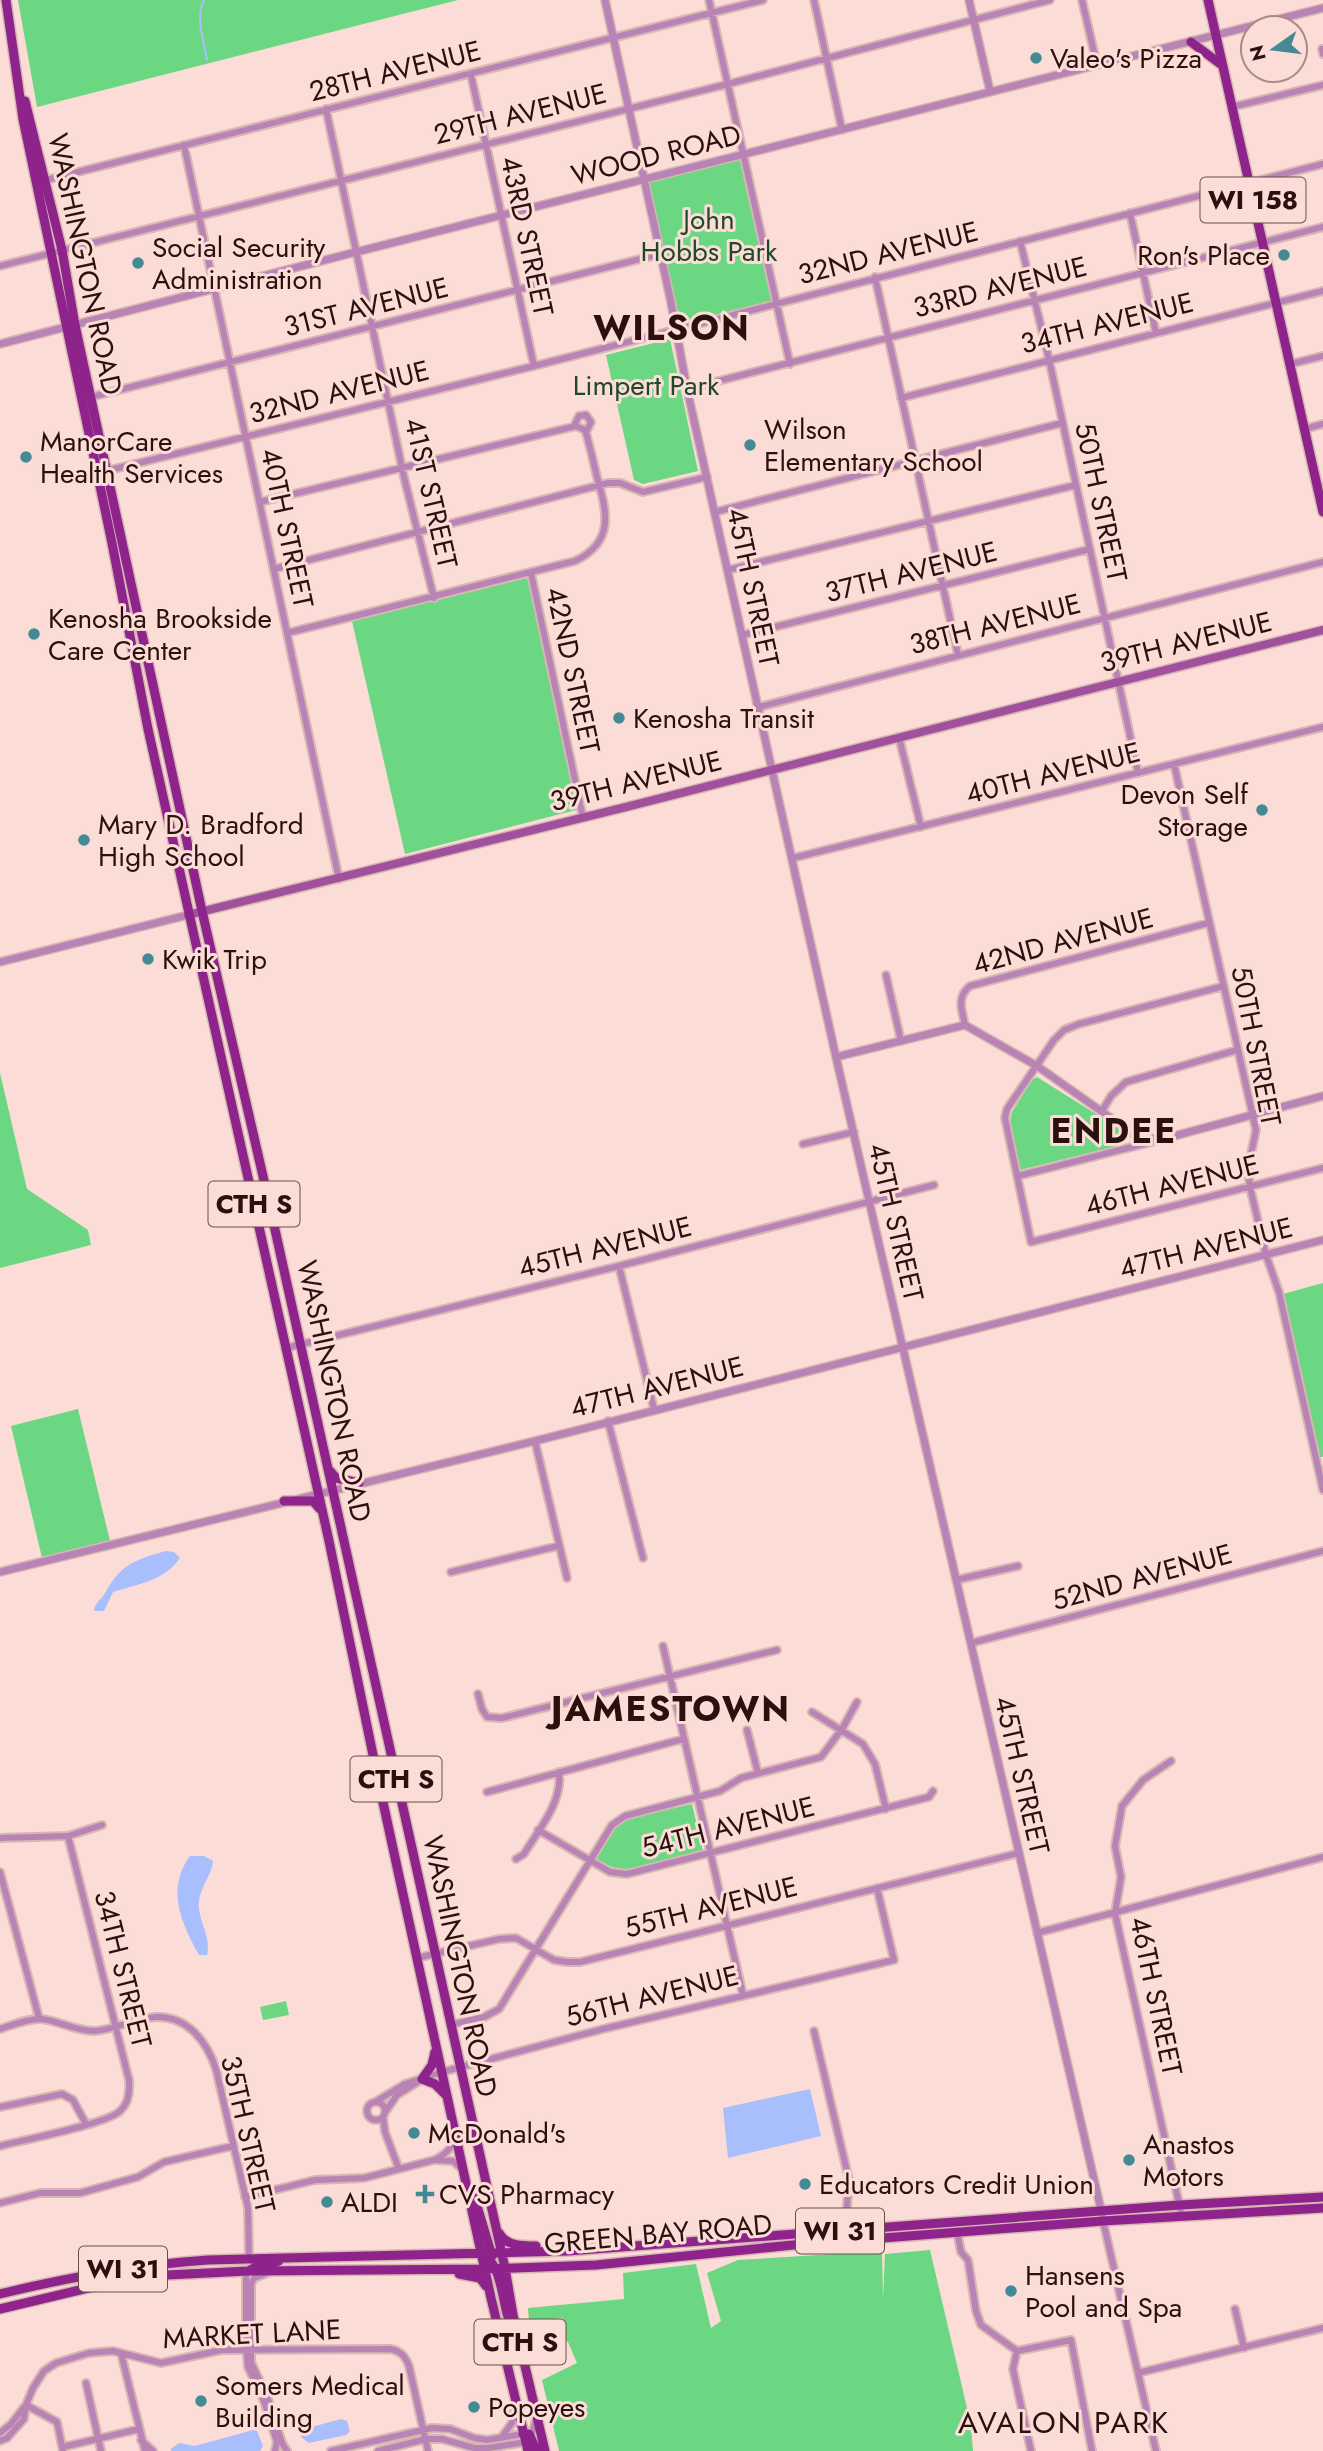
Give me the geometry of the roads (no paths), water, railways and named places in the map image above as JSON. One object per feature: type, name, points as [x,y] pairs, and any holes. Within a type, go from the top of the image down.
[{"type":"main road","name":"WASHINGTON ROAD","points":[[6,0],[23,119],[62,250],[71,326]]},
{"type":"main road","name":"WI 158","points":[[1208,0],[1321,491],[1323,512]]},
{"type":"main road","points":[[1191,42],[1223,66]]},
{"type":"main road","name":"WASHINGTON ROAD","points":[[41,181],[51,253],[71,326],[102,473],[191,856],[495,2225],[491,2252],[495,2269]]},
{"type":"main road","name":"WASHINGTON ROAD","points":[[110,506],[167,820],[323,1513],[468,2190],[495,2269],[491,2298],[527,2441],[537,2451]]},
{"type":"main road","name":"39TH AVENUE","points":[[188,915],[583,818],[1323,630]]},
{"type":"main road","points":[[167,820],[173,818],[177,821],[183,846],[191,856]]},
{"type":"main road","points":[[328,1470],[336,1478],[359,1483]]},
{"type":"main road","points":[[284,1501],[313,1501],[323,1513]]},
{"type":"main road","points":[[379,1784],[396,1780]]},
{"type":"main road","points":[[432,2022],[435,2056],[432,2066],[422,2079],[437,2085],[448,2097]]},
{"type":"main road","points":[[481,2166],[477,2163],[464,2171],[477,2200],[491,2252]]},
{"type":"main road","points":[[456,2253],[470,2246],[474,2239],[468,2190]]},
{"type":"main road","name":"GREEN BAY ROAD","points":[[0,2309],[109,2283],[167,2275],[248,2271],[495,2269],[596,2265],[846,2241],[1101,2211],[1323,2197]]},
{"type":"main road","name":"GREEN BAY ROAD","points":[[0,2294],[147,2265],[249,2258],[614,2248],[845,2230],[1103,2221],[1323,2208]]},
{"type":"main road","points":[[495,2225],[503,2240],[521,2245],[591,2244],[614,2248]]},
{"type":"main road","points":[[221,2272],[247,2264],[249,2258]]},
{"type":"main road","points":[[248,2271],[285,2258]]},
{"type":"main road","points":[[528,2372],[528,2356],[513,2283],[518,2272],[529,2267]]},
{"type":"main road","points":[[402,2269],[423,2275],[473,2275],[483,2280],[491,2298]]},
{"type":"main road","points":[[495,2269],[502,2298],[528,2372]]},
{"type":"main road","name":"CTH S","points":[[528,2372],[545,2451]]},
{"type":"street","name":"45TH STREET","points":[[604,0],[687,388],[836,1057],[1156,2451]]},
{"type":"street","points":[[709,0],[790,364]]},
{"type":"street","name":"28TH AVENUE","points":[[41,181],[763,0]]},
{"type":"street","points":[[814,0],[842,130]]},
{"type":"street","points":[[969,0],[990,91]]},
{"type":"street","name":"29TH AVENUE","points":[[0,266],[728,84],[1050,0]]},
{"type":"street","points":[[1082,0],[1097,65]]},
{"type":"street","name":"WOOD ROAD","points":[[0,344],[1323,8]]},
{"type":"street","name":"43RD STREET","points":[[471,75],[534,366]]},
{"type":"street","points":[[1232,107],[1323,85]]},
{"type":"street","name":"41ST STREET","points":[[326,109],[402,468],[435,597]]},
{"type":"street","name":"40TH STREET","points":[[184,145],[340,879]]},
{"type":"street","name":"32ND AVENUE","points":[[102,473],[534,366],[1323,164]]},
{"type":"street","points":[[1130,213],[1156,333]]},
{"type":"street","name":"33RD AVENUE","points":[[687,388],[1323,228]]},
{"type":"street","name":"50TH STREET","points":[[1020,241],[1049,359],[1138,773]]},
{"type":"street","name":"31ST AVENUE","points":[[87,398],[660,254]]},
{"type":"street","points":[[875,277],[958,655]]},
{"type":"street","name":"34TH AVENUE","points":[[901,398],[1323,291]]},
{"type":"street","points":[[1290,364],[1323,356]]},
{"type":"street","points":[[574,426],[579,416],[586,415],[591,422],[586,432]]},
{"type":"street","points":[[715,512],[1062,423]]},
{"type":"street","points":[[1305,429],[1323,424]]},
{"type":"street","points":[[260,502],[574,426],[581,426],[586,432],[599,482],[606,523],[598,544],[584,557],[531,573],[287,633]]},
{"type":"street","points":[[274,569],[418,533],[599,482],[620,483],[637,491],[649,491],[707,477]]},
{"type":"street","points":[[728,570],[1076,485]]},
{"type":"street","name":"37TH AVENUE","points":[[742,635],[1090,549]]},
{"type":"street","name":"38TH AVENUE","points":[[759,706],[1323,562]]},
{"type":"street","name":"42ND STREET","points":[[531,573],[583,818]]},
{"type":"street","name":"40TH AVENUE","points":[[793,858],[1323,727]]},
{"type":"street","points":[[900,737],[921,827]]},
{"type":"street","name":"50TH STREET","points":[[1174,764],[1256,1130],[1248,1169],[1250,1187],[1266,1255],[1279,1292],[1323,1490]]},
{"type":"street","name":"39TH AVENUE","points":[[0,962],[188,915]]},
{"type":"street","name":"42ND AVENUE","points":[[965,1026],[960,1002],[962,992],[970,986],[1208,923]]},
{"type":"street","points":[[886,975],[901,1041]]},
{"type":"street","points":[[1224,986],[1064,1030],[1054,1040],[1007,1109],[1005,1118],[1018,1177],[1323,1096]]},
{"type":"street","points":[[836,1057],[965,1026],[1037,1066],[1135,1135],[1163,1139]]},
{"type":"street","points":[[1102,1111],[1111,1096],[1126,1082],[1237,1050]]},
{"type":"street","points":[[803,1143],[853,1132]]},
{"type":"street","name":"46TH AVENUE","points":[[1018,1177],[1031,1242],[1323,1168]]},
{"type":"street","name":"45TH AVENUE","points":[[286,1348],[934,1185]]},
{"type":"street","name":"47TH AVENUE","points":[[0,1572],[535,1441],[608,1420],[903,1348],[1323,1240]]},
{"type":"street","points":[[619,1266],[654,1409]]},
{"type":"street","points":[[608,1420],[643,1558]]},
{"type":"street","points":[[535,1441],[567,1578]]},
{"type":"street","points":[[452,1572],[558,1546]]},
{"type":"street","name":"52ND AVENUE","points":[[971,1643],[1323,1551]]},
{"type":"street","points":[[956,1580],[1018,1566]]},
{"type":"street","points":[[663,1646],[743,1995]]},
{"type":"street","points":[[478,1694],[482,1709],[488,1717],[502,1718],[777,1650]]},
{"type":"street","points":[[450,2025],[484,2017],[499,2009],[612,1825],[625,1816],[720,1791],[741,1778],[821,1757],[842,1729],[857,1702]]},
{"type":"street","points":[[812,1712],[863,1744],[875,1765],[886,1809]]},
{"type":"street","points":[[747,1730],[758,1773]]},
{"type":"street","points":[[487,1792],[683,1739]]},
{"type":"street","name":"46TH STREET","points":[[1171,1761],[1143,1780],[1122,1806],[1115,1846],[1121,1878],[1115,1913],[1182,2217]]},
{"type":"street","points":[[516,1858],[524,1854],[558,1796],[561,1784],[559,1772]]},
{"type":"street","name":"54TH AVENUE","points":[[538,1830],[610,1872],[627,1874],[886,1809],[929,1797],[933,1791]]},
{"type":"street","points":[[0,1838],[68,1836],[102,1825]]},
{"type":"street","name":"34TH STREET","points":[[68,1836],[130,2080],[130,2092],[120,2112],[111,2118],[86,2124]]},
{"type":"street","name":"55TH AVENUE","points":[[418,1958],[516,1938],[554,1959],[580,1962],[1019,1853]]},
{"type":"street","points":[[1037,1933],[1323,1857]]},
{"type":"street","points":[[0,1872],[39,2018]]},
{"type":"street","name":"56TH AVENUE","points":[[375,2102],[405,2084],[442,2072],[603,2029],[894,1960],[877,1888]]},
{"type":"street","name":"35TH STREET","points":[[116,2026],[156,2017],[173,2019],[188,2025],[202,2039],[212,2056],[248,2208],[249,2258]]},
{"type":"street","points":[[0,2029],[39,2018],[83,2031],[116,2026]]},
{"type":"street","points":[[814,2031],[849,2180],[846,2241]]},
{"type":"street","name":"56TH AVENUE","points":[[384,2114],[397,2095],[422,2079]]},
{"type":"street","points":[[0,2107],[62,2094],[73,2100],[86,2124],[0,2146]]},
{"type":"street","points":[[385,2132],[369,2117],[367,2109],[375,2102],[383,2105],[385,2132],[398,2169]]},
{"type":"street","points":[[374,2120],[384,2114]]},
{"type":"street","points":[[245,2197],[315,2180],[357,2179],[434,2160],[444,2155],[452,2146],[456,2134]]},
{"type":"street","points":[[0,2203],[40,2193],[80,2193],[138,2177],[164,2162],[233,2146]]},
{"type":"street","points":[[434,2160],[453,2161],[464,2171]]},
{"type":"street","points":[[956,2227],[961,2252],[968,2260],[976,2311],[981,2325],[1017,2351],[1071,2340],[1092,2451]]},
{"type":"street","points":[[248,2271],[248,2351],[252,2378],[264,2401],[277,2451],[286,2451],[248,2351],[251,2284],[254,2278],[272,2272]]},
{"type":"street","points":[[1235,2309],[1244,2347]]},
{"type":"street","points":[[1138,2373],[1323,2328]]},
{"type":"street","name":"MARKET LANE","points":[[0,2441],[7,2438],[24,2419],[33,2388],[44,2371],[56,2363],[104,2351],[161,2363],[222,2350],[390,2349],[405,2357],[409,2366],[428,2451]]},
{"type":"street","points":[[1017,2351],[1013,2369],[1031,2451]]},
{"type":"street","points":[[121,2353],[145,2451]]},
{"type":"street","points":[[86,2383],[100,2451]]},
{"type":"street","points":[[501,2438],[512,2423],[516,2400]]},
{"type":"street","points":[[26,2405],[57,2422],[65,2449],[139,2430]]},
{"type":"street","name":"MARKET LANE","points":[[0,2433],[26,2405]]},
{"type":"street","points":[[527,2441],[537,2416]]},
{"type":"street","points":[[331,2451],[424,2429],[445,2427],[474,2438],[527,2441]]},
{"type":"street","points":[[378,2451],[426,2439],[442,2439],[481,2448],[527,2441]]},
{"type":"street","points":[[141,2440],[153,2451]]},
{"type":"water","points":[[166,1551],[174,1552],[180,1558],[174,1566],[150,1581],[113,1592],[104,1611],[94,1611],[111,1583],[123,1570],[137,1560]]},
{"type":"water","points":[[190,1856],[204,1856],[213,1861],[199,1902],[208,1943],[207,1955],[199,1955],[179,1906],[179,1881]]},
{"type":"water","points":[[810,2089],[821,2136],[728,2158],[723,2108]]},
{"type":"water","points":[[341,2419],[347,2421],[350,2431],[346,2435],[309,2443],[301,2437],[301,2430]]},
{"type":"water","points":[[257,2431],[263,2446],[260,2451],[171,2451],[179,2443],[195,2446]]},
{"type":"waterway","points":[[204,0],[200,22],[207,60]]},
{"type":"place","name":"Valeo's Pizza","points":[[1036,58]]},
{"type":"place","name":"Ron's Place","points":[[1284,255]]},
{"type":"place","name":"Social Security Administration","points":[[138,263]]},
{"type":"place","name":"Wilson Elementary School","points":[[750,445]]},
{"type":"place","name":"ManorCare Health Services","points":[[26,457]]},
{"type":"place","name":"Kenosha Brookside Care Center","points":[[34,634]]},
{"type":"place","name":"Kenosha Transit","points":[[619,718]]},
{"type":"place","name":"Devon Self Storage","points":[[1262,810]]},
{"type":"place","name":"Mary D. Bradford High School","points":[[84,840]]},
{"type":"place","name":"Kwik Trip","points":[[148,959]]},
{"type":"place","name":"McDonald's","points":[[414,2133]]},
{"type":"place","name":"Anastos Motors","points":[[1129,2160]]},
{"type":"place","name":"Educators Credit Union","points":[[805,2184]]},
{"type":"place","name":"CVS Pharmacy","points":[[425,2194]]},
{"type":"place","name":"ALDI","points":[[327,2202]]},
{"type":"place","name":"Hansens Pool and Spa","points":[[1011,2291]]},
{"type":"place","name":"Somers Medical Building","points":[[201,2401]]},
{"type":"place","name":"Popeyes","points":[[474,2407]]},
{"type":"district","name":"WILSON","points":[[672,328]]},
{"type":"district","name":"ENDEE","points":[[1114,1131]]},
{"type":"district","name":"JAMESTOWN","points":[[671,1709]]},
{"type":"district","name":"AVALON PARK","points":[[1064,2422]]},
{"type":"park label","name":"John Hobbs Park","points":[[709,235]]},
{"type":"park label","name":"Limpert Park","points":[[646,385]]}]
